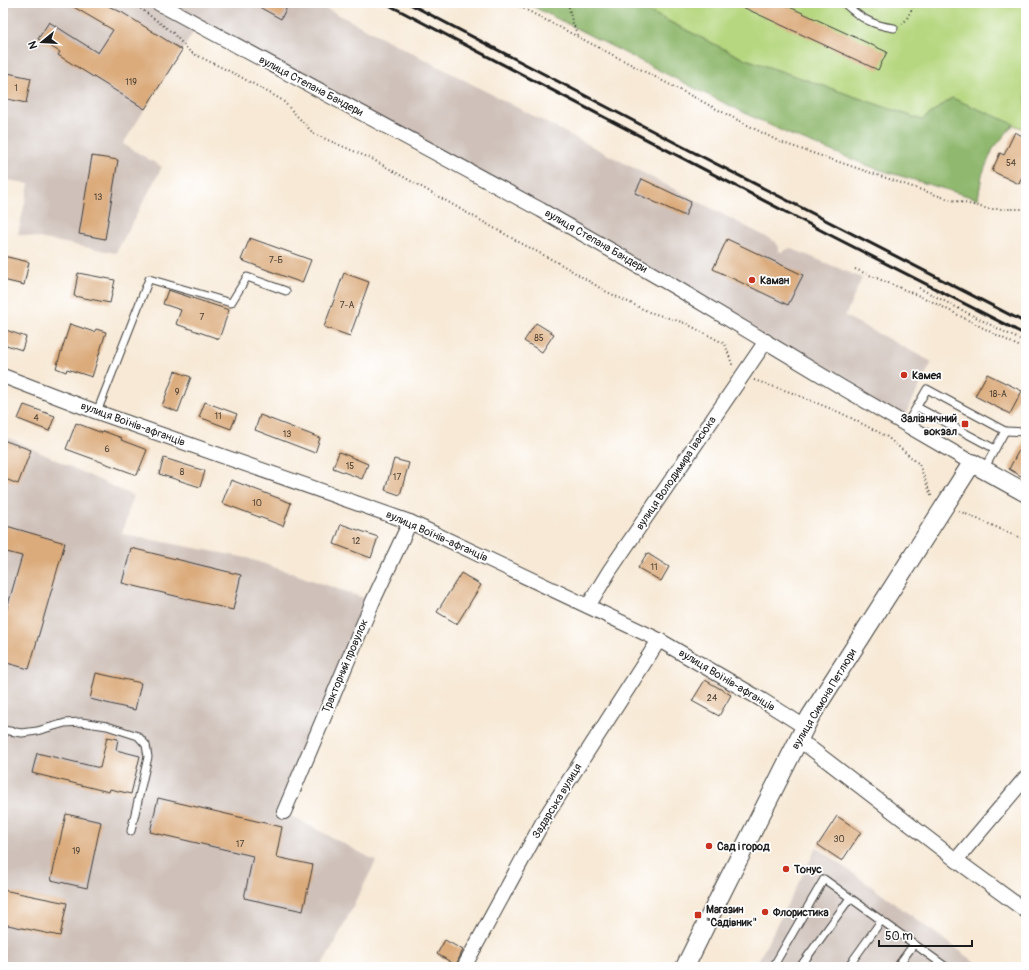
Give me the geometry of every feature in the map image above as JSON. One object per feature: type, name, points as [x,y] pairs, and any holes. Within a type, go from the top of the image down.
[{"type":"street","name":"вулиця Степана Бандери","points":[[158,3],[535,206],[675,287],[906,425],[1026,493]]},
{"type":"street","name":"вулиця Володимира Івасюка","points":[[588,606],[610,570],[766,341]]},
{"type":"street","name":"вулиця Воїнів-афганців","points":[[3,376],[97,412],[410,522],[659,640],[762,700],[801,734],[809,747],[956,860],[1026,911]]},
{"type":"street","name":"вулиця Симона Петлюри","points":[[685,967],[801,734],[978,466]]},
{"type":"street","name":"Тракторний провулок","points":[[284,812],[373,600],[410,522]]},
{"type":"street","name":"Задарська вулиця","points":[[464,967],[546,816],[659,640]]},
{"type":"street","points":[[956,860],[1026,777]]},
{"type":"lane","points":[[844,3],[856,14],[872,24],[894,28]]},
{"type":"lane","points":[[97,412],[150,278],[232,303],[247,276],[286,291]]},
{"type":"lane","points":[[906,425],[927,389],[1005,431],[1026,432]]},
{"type":"lane","points":[[917,407],[995,449]]},
{"type":"lane","points":[[978,466],[995,449],[1005,431]]},
{"type":"lane","points":[[3,730],[22,733],[37,731],[65,723],[81,722],[108,726],[138,736],[146,745],[148,757],[131,830]]},
{"type":"lane","points":[[773,967],[824,879],[945,967]]},
{"type":"lane","points":[[800,967],[850,898]]},
{"type":"lane","points":[[848,967],[882,921]]},
{"type":"lane","points":[[897,967],[914,944]]},
{"type":"path","points":[[130,3],[140,8],[173,33],[190,52],[239,76],[282,100],[314,134],[372,159],[606,291],[649,312],[685,323],[725,344],[735,374]]},
{"type":"path","points":[[513,3],[780,142],[948,199],[989,209],[1026,209]]},
{"type":"path","points":[[568,3],[572,22],[579,37]]},
{"type":"path","points":[[894,28],[906,20],[915,3]]},
{"type":"path","points":[[855,269],[929,300],[1026,350]]},
{"type":"path","points":[[919,288],[1026,343]]},
{"type":"path","points":[[749,378],[790,392],[841,413],[886,436],[919,464],[930,498],[937,501]]},
{"type":"path","points":[[957,510],[1026,540]]},
{"type":"shaded area","points":[[3,3],[316,3],[776,242],[779,251],[782,252],[790,248],[862,278],[845,316],[932,362],[907,411],[906,425],[739,325],[198,25],[123,144],[162,167],[116,253],[18,234],[29,184],[3,179]]},
{"type":"shaded area","points":[[3,435],[133,496],[122,534],[247,558],[373,601],[284,812],[376,861],[331,950],[320,967],[3,967]]},
{"type":"shaded area","points":[[817,847],[982,967],[755,967]]},
{"type":"green space","points":[[526,3],[632,3],[740,57],[922,120],[952,98],[1014,124],[993,149],[982,175],[978,199],[874,168],[786,133]]},
{"type":"green space","points":[[632,3],[1026,3],[1026,130],[952,98],[922,120],[740,57]]},
{"type":"building","points":[[67,3],[102,3],[123,13],[182,50],[145,109],[58,55],[60,52],[38,39],[49,22],[98,53],[113,30]]},
{"type":"building","points":[[252,3],[289,3],[281,19]]},
{"type":"building","points":[[734,3],[781,3],[887,52],[878,70]]},
{"type":"building","points":[[3,72],[31,78],[26,103],[3,98]]},
{"type":"building","points":[[1015,132],[1026,138],[1026,179],[1022,177],[1019,184],[992,171],[1000,153],[1004,155]]},
{"type":"building","points":[[92,156],[118,160],[105,239],[79,234]]},
{"type":"building","points":[[642,179],[691,202],[685,216],[635,193]]},
{"type":"building","points":[[250,238],[311,260],[302,283],[241,260]]},
{"type":"building","points":[[727,239],[803,275],[788,305],[713,269]]},
{"type":"building","points":[[3,256],[29,262],[24,285],[3,280]]},
{"type":"building","points":[[78,273],[115,280],[110,303],[74,296]]},
{"type":"building","points":[[344,273],[369,282],[350,336],[324,327]]},
{"type":"building","points":[[168,290],[229,310],[219,339],[176,324],[181,310],[163,304]]},
{"type":"building","points":[[536,323],[554,334],[542,352],[524,341]]},
{"type":"building","points":[[70,324],[94,332],[96,329],[106,332],[92,377],[67,369],[66,372],[56,368]]},
{"type":"building","points":[[3,329],[26,337],[22,350],[3,344]]},
{"type":"building","points":[[175,371],[191,377],[178,412],[162,406]]},
{"type":"building","points":[[987,374],[1022,391],[1010,414],[975,396]]},
{"type":"building","points":[[205,402],[237,414],[231,429],[199,417]]},
{"type":"building","points":[[24,405],[55,416],[49,431],[18,419]]},
{"type":"building","points":[[260,415],[320,438],[315,453],[255,430]]},
{"type":"building","points":[[76,423],[102,433],[103,431],[122,438],[121,440],[147,450],[137,475],[66,449]]},
{"type":"building","points":[[1026,437],[1026,479],[1009,469]]},
{"type":"building","points":[[3,440],[31,450],[18,484],[3,478]]},
{"type":"building","points":[[339,452],[368,464],[362,479],[333,468]]},
{"type":"building","points":[[164,458],[205,471],[200,487],[159,474]]},
{"type":"building","points":[[394,459],[409,463],[400,495],[385,490]]},
{"type":"building","points":[[231,480],[291,503],[283,526],[222,503]]},
{"type":"building","points":[[341,524],[378,537],[371,558],[334,544]]},
{"type":"building","points":[[3,525],[65,543],[29,669],[3,662],[3,622],[22,556],[3,551]]},
{"type":"building","points":[[131,548],[241,575],[233,610],[122,583]]},
{"type":"building","points":[[647,553],[669,567],[661,581],[638,568]]},
{"type":"building","points":[[461,573],[481,585],[457,624],[437,612]]},
{"type":"building","points":[[96,673],[141,683],[135,710],[90,699]]},
{"type":"building","points":[[705,680],[731,695],[719,716],[692,701]]},
{"type":"building","points":[[107,737],[118,739],[116,750],[140,756],[131,794],[110,789],[109,792],[32,773],[37,753],[100,768]]},
{"type":"building","points":[[158,798],[282,827],[276,857],[313,865],[303,911],[244,898],[253,856],[150,832]]},
{"type":"building","points":[[66,814],[101,822],[87,888],[51,880]]},
{"type":"building","points":[[837,816],[861,832],[842,861],[818,845]]},
{"type":"building","points":[[3,890],[67,903],[60,936],[3,924]]},
{"type":"building","points":[[445,940],[463,950],[456,965],[437,954]]},
{"type":"railway","points":[[385,3],[830,235],[1026,335]]},
{"type":"railway","points":[[408,3],[691,151],[1026,323]]},
{"type":"place","name":"Каман","points":[[752,280]]},
{"type":"place","name":"Камея","points":[[904,375]]},
{"type":"place","name":"Залізничний вокзал","points":[[965,424]]},
{"type":"place","name":"Сад і город","points":[[709,846]]},
{"type":"place","name":"Тонус","points":[[786,869]]},
{"type":"place","name":"Флористика","points":[[765,912]]},
{"type":"place","name":"Магазин \"Садівник\"","points":[[698,915]]}]
